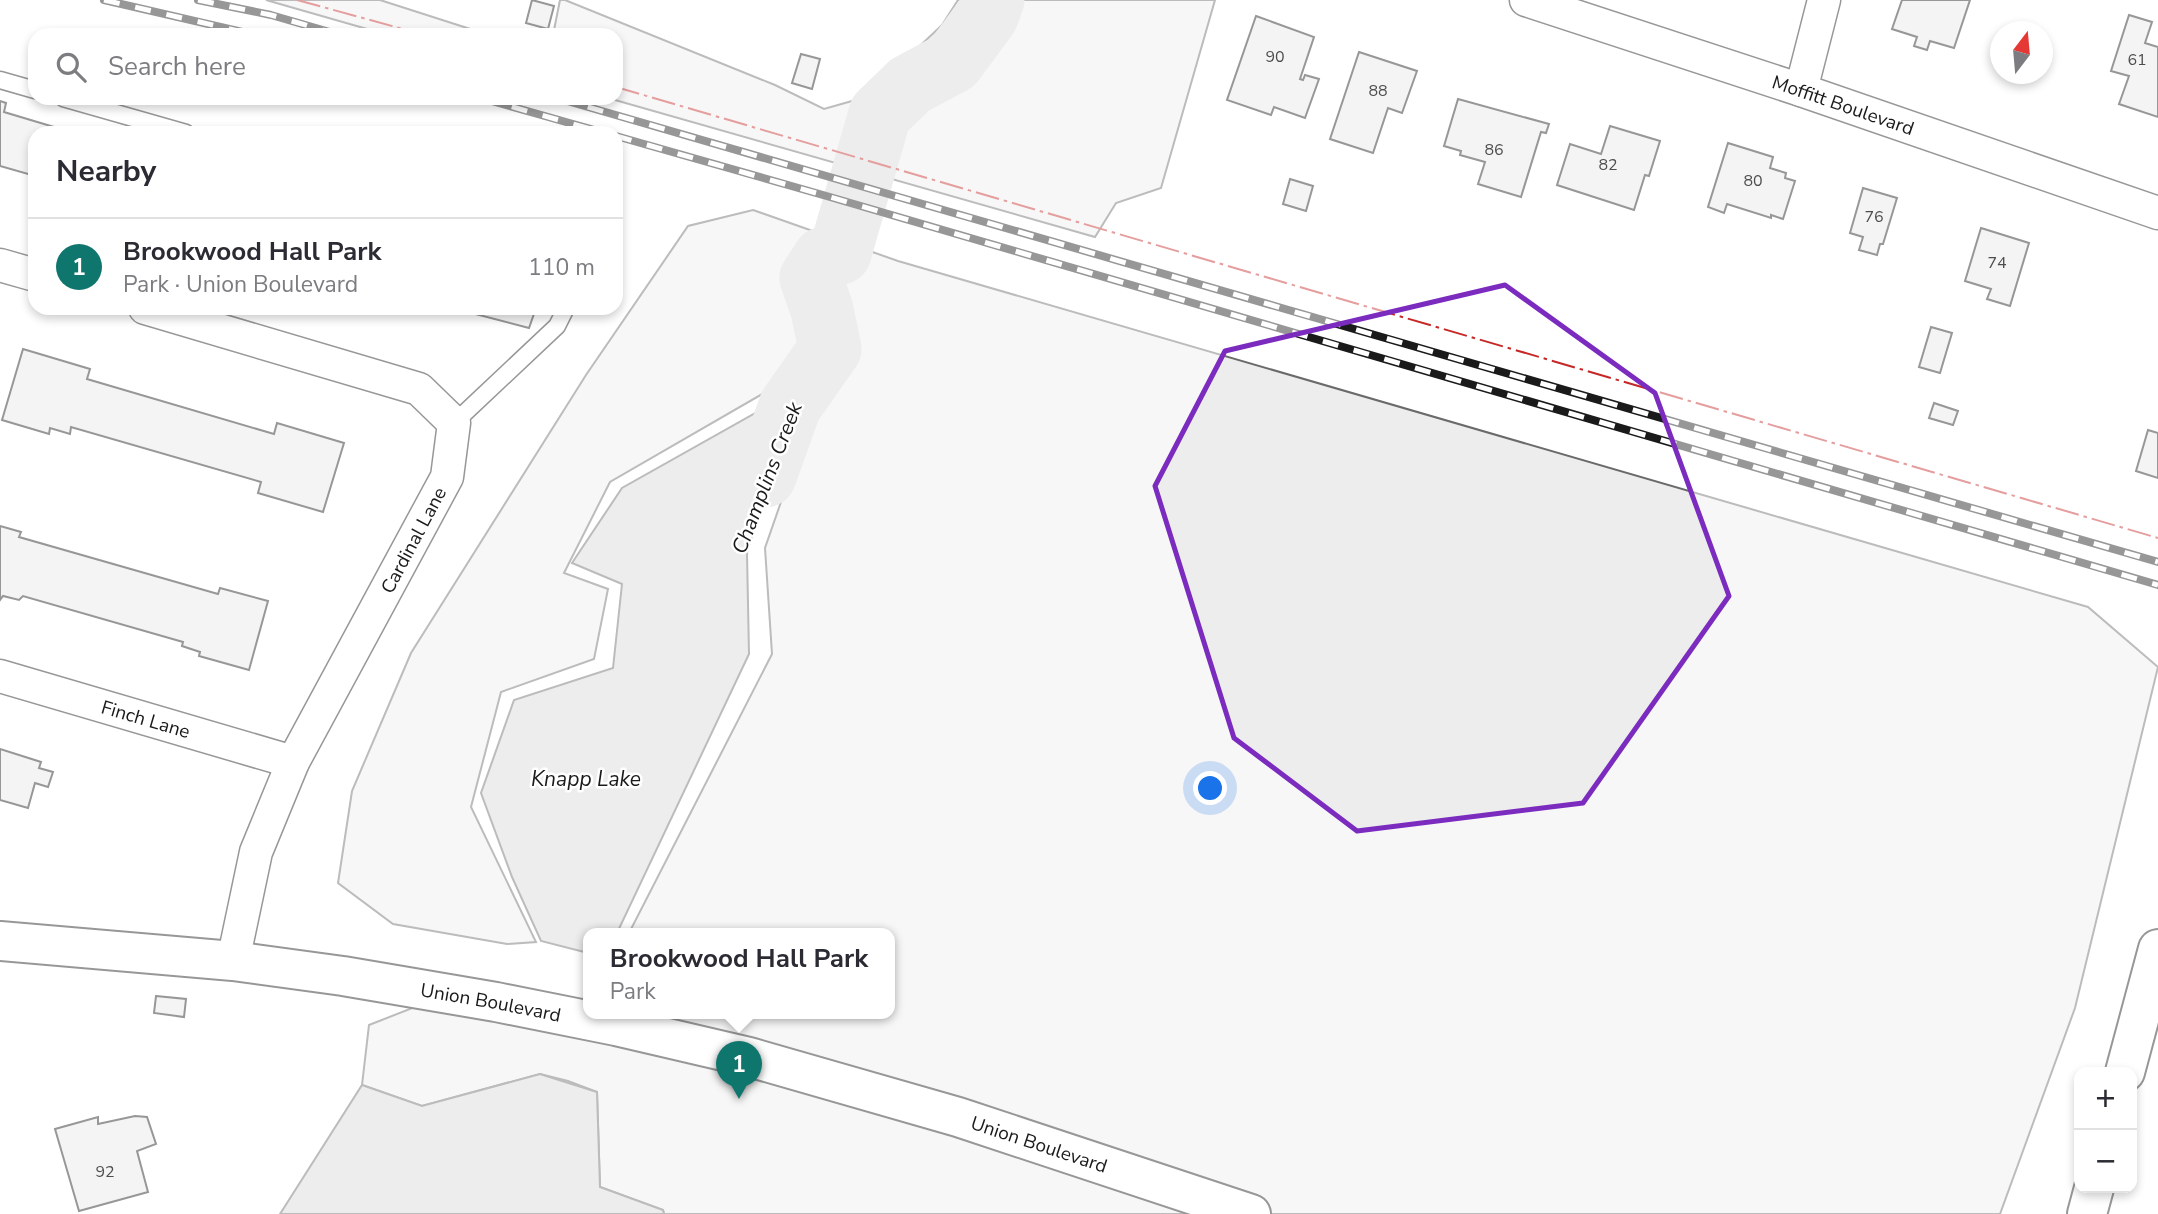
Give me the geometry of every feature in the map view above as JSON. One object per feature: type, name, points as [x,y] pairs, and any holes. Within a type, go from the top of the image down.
[{"type":"main road","name":"Union Boulevard","points":[[0,941],[233,961],[343,976],[496,1002],[749,1056],[958,1117],[1251,1214]]},
{"type":"main road","points":[[2126,1067],[2158,949]]},
{"type":"main road","points":[[2087,1214],[2093,1193]]},
{"type":"street","name":"Moffitt Boulevard","points":[[1526,0],[1801,90],[2158,213]]},
{"type":"street","points":[[1801,90],[1824,0]]},
{"type":"street","points":[[0,265],[28,273]]},
{"type":"street","points":[[176,315],[419,389],[454,423]]},
{"type":"street","name":"Cardinal Lane","points":[[233,961],[256,852],[293,762],[447,477],[454,423]]},
{"type":"street","name":"Finch Lane","points":[[0,676],[293,762]]},
{"type":"lane","points":[[0,80],[28,88]]},
{"type":"lane","points":[[88,105],[161,126]]},
{"type":"lane","points":[[454,423],[557,326],[562,315]]},
{"type":"highlighted area","points":[[1505,285],[1655,393],[1729,596],[1583,803],[1357,831],[1234,738],[1155,486],[1225,351]]},
{"type":"shaded area","points":[[266,0],[380,0],[467,28],[364,28]]},
{"type":"shaded area","points":[[560,0],[565,0],[775,85],[824,109],[866,97],[942,25],[958,0],[1215,0],[1161,188],[1116,203],[1095,237],[623,102],[623,28],[554,28]]},
{"type":"shaded area","points":[[753,210],[898,261],[2088,607],[2158,667],[2075,1008],[2000,1214],[664,1214],[663,1210],[600,1187],[597,1092],[540,1074],[422,1106],[362,1085],[369,1025],[448,994],[583,1010],[583,1019],[895,1019],[895,928],[632,928],[772,654],[765,548],[816,401],[783,382],[610,482],[564,573],[608,589],[594,659],[501,692],[471,807],[536,942],[507,944],[393,924],[338,883],[352,791],[411,653],[586,375],[688,226]]},
{"type":"water","name":"Knapp Lake","points":[[800,388],[747,553],[749,654],[619,928],[583,928],[583,952],[541,941],[512,877],[481,793],[514,700],[613,668],[622,584],[572,563],[622,488]]},
{"type":"water","points":[[540,1074],[597,1092],[600,1187],[663,1210],[664,1214],[280,1214],[362,1085],[422,1106]]},
{"type":"building","points":[[532,0],[554,6],[548,28],[526,23]]},
{"type":"building","points":[[1902,0],[1970,0],[1954,48],[1930,41],[1927,50],[1914,46],[1917,37],[1892,29]]},
{"type":"building","points":[[2129,15],[2152,22],[2145,43],[2158,47],[2158,117],[2119,104],[2129,76],[2111,71]]},
{"type":"building","points":[[1256,16],[1314,37],[1300,79],[1303,80],[1305,75],[1319,79],[1305,118],[1274,107],[1271,115],[1227,100]]},
{"type":"building","points":[[1359,52],[1417,71],[1402,113],[1388,108],[1373,153],[1330,139]]},
{"type":"building","points":[[801,54],[820,59],[812,89],[792,83]]},
{"type":"building","points":[[1458,99],[1549,124],[1546,133],[1541,132],[1521,197],[1478,184],[1485,162],[1460,155],[1461,151],[1444,146]]},
{"type":"building","points":[[0,101],[6,103],[4,112],[51,126],[28,126],[28,174],[0,166]]},
{"type":"building","points":[[1610,126],[1660,141],[1634,210],[1557,185],[1570,144],[1601,154]]},
{"type":"building","points":[[1728,143],[1773,157],[1770,168],[1786,173],[1785,178],[1795,181],[1783,219],[1771,215],[1771,218],[1727,204],[1724,213],[1708,207]]},
{"type":"building","points":[[1290,179],[1313,186],[1306,211],[1283,204]]},
{"type":"building","points":[[1863,188],[1897,198],[1877,255],[1859,250],[1863,237],[1850,233]]},
{"type":"building","points":[[1981,228],[2029,243],[2010,306],[1987,299],[1991,289],[1965,281]]},
{"type":"building","points":[[479,315],[534,315],[529,328]]},
{"type":"building","points":[[1931,327],[1952,333],[1940,373],[1919,367]]},
{"type":"building","points":[[23,349],[90,369],[87,379],[274,434],[277,423],[344,443],[323,512],[258,493],[261,482],[71,427],[70,434],[50,428],[49,434],[2,420]]},
{"type":"building","points":[[1934,403],[1958,411],[1953,425],[1929,418]]},
{"type":"building","points":[[2148,430],[2158,433],[2158,478],[2136,471]]},
{"type":"building","points":[[0,526],[21,532],[19,537],[218,594],[220,588],[268,601],[249,670],[199,656],[200,652],[182,646],[183,642],[23,596],[19,600],[3,596],[0,600]]},
{"type":"building","points":[[0,749],[41,762],[39,768],[53,772],[48,787],[35,783],[28,808],[0,800]]},
{"type":"building","points":[[156,996],[186,999],[184,1017],[154,1013]]},
{"type":"building","points":[[135,1116],[147,1117],[156,1144],[137,1151],[148,1192],[79,1211],[55,1129],[98,1117],[98,1124]]},
{"type":"waterway","name":"Champlins Creek","points":[[765,476],[790,406],[830,349],[822,310],[811,278],[824,258],[840,253],[880,114],[910,85],[953,62],[987,16],[993,0]]},
{"type":"railway","points":[[104,0],[226,28]]},
{"type":"railway","points":[[198,0],[271,15],[316,28]]},
{"type":"railway","points":[[506,105],[580,126]]},
{"type":"railway","points":[[581,105],[2158,562]]},
{"type":"railway","points":[[623,138],[2158,585]]},
{"type":"power","points":[[297,0],[399,28]]},
{"type":"power","points":[[623,89],[2158,538]]},
{"type":"place","name":"Brookwood Hall Park","points":[[739,1099]]}]
